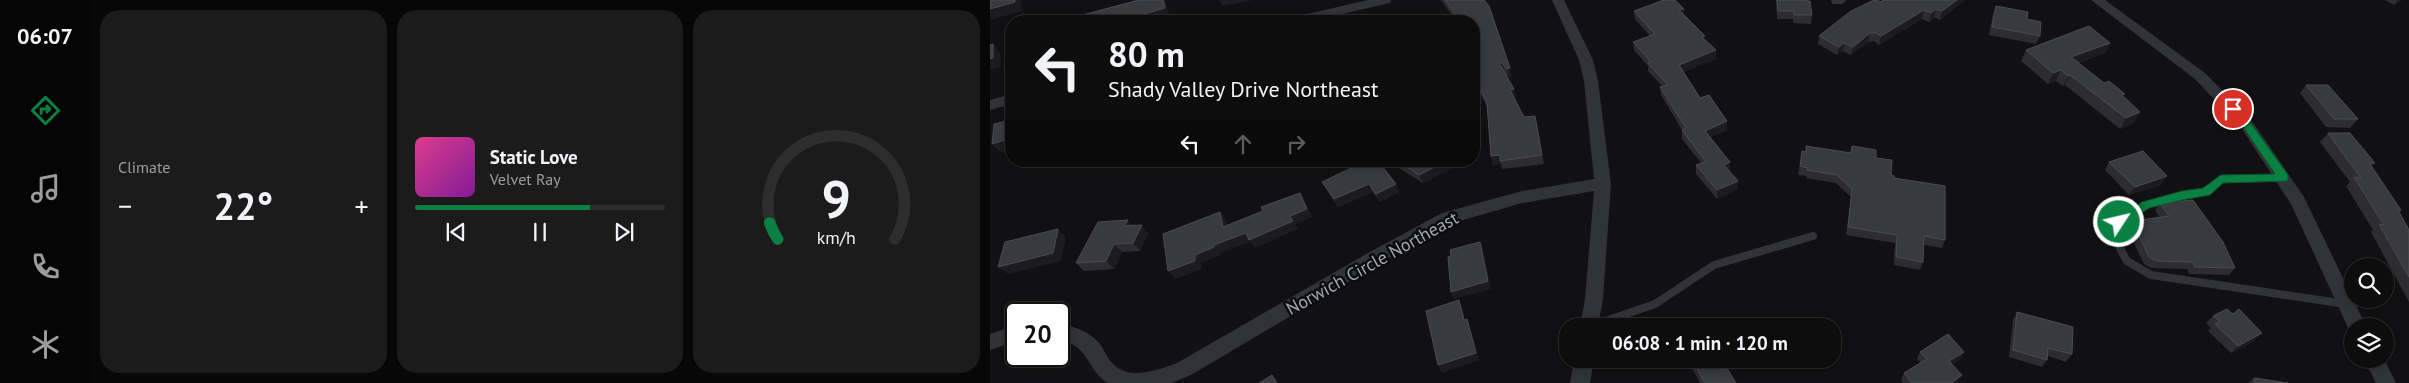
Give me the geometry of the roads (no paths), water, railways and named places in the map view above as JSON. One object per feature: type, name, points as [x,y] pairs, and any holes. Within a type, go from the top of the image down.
[{"type":"street","points":[[1321,15],[1385,0]]},
{"type":"street","points":[[1558,0],[1586,60],[1591,81],[1603,184],[1591,318]]},
{"type":"street","points":[[2097,0],[2200,76],[2247,125],[2284,178],[2303,210],[2344,300]]},
{"type":"street","points":[[990,105],[1005,101]]},
{"type":"street","name":"Norwich Circle Northeast","points":[[1070,334],[1090,346],[1101,366],[1112,375],[1130,381],[1155,382],[1184,369],[1374,258],[1448,218],[1522,197],[1603,184]]},
{"type":"street","points":[[990,342],[1005,337]]},
{"type":"street","points":[[1580,383],[1582,368]]},
{"type":"street","points":[[2378,368],[2386,383]]},
{"type":"lane","points":[[2284,178],[2221,179],[2206,192],[2182,195],[2146,205],[2119,222],[2114,237],[2128,260],[2151,275],[2344,304]]},
{"type":"lane","points":[[1614,318],[1655,304],[1714,265],[1813,236]]}]
